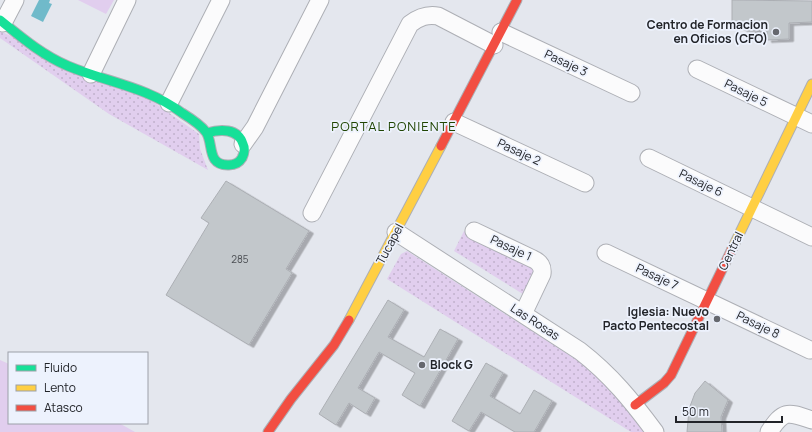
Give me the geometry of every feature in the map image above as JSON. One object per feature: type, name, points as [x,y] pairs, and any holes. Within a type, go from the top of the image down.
[{"type":"street","points":[[15,0],[2,22],[26,41],[55,60],[91,74],[143,90],[169,103],[207,133],[213,157],[219,163],[224,165],[234,164],[242,159],[244,149],[239,136],[231,131],[221,130],[207,133]]},
{"type":"street","points":[[91,74],[127,0]]},
{"type":"street","points":[[169,103],[221,0]]},
{"type":"street","points":[[243,144],[254,128],[320,0]]},
{"type":"street","name":"Tucapel","points":[[268,432],[291,399],[334,344],[355,310],[517,0]]},
{"type":"street","points":[[312,213],[410,24],[423,16],[438,16],[497,38]]},
{"type":"street","name":"Pasaje 3","points":[[497,38],[631,94]]},
{"type":"street","name":"Pasaje 5","points":[[697,69],[812,124]]},
{"type":"street","name":"Central","points":[[635,405],[664,383],[671,375],[812,84]]},
{"type":"street","name":"Pasaje 2","points":[[454,122],[585,183]]},
{"type":"street","name":"Pasaje 6","points":[[649,158],[812,237]]},
{"type":"street","name":"Pasaje 1","points":[[474,231],[540,263],[542,274],[523,314]]},
{"type":"street","name":"Las Rosas","points":[[396,232],[523,314],[592,361],[615,382],[635,405],[655,432]]},
{"type":"street","name":"Pasaje 7","points":[[606,253],[707,301]]},
{"type":"street","name":"Pasaje 8","points":[[707,301],[810,350]]},
{"type":"street","points":[[769,432],[781,416],[786,414],[793,414],[812,420]]},
{"type":"shaded area","points":[[78,0],[114,0],[106,14]]},
{"type":"shaded area","points":[[0,31],[152,101],[199,134],[200,149],[208,170],[109,114],[0,38]]},
{"type":"shaded area","points":[[464,231],[536,264],[539,276],[526,296],[454,251]]},
{"type":"shaded area","points":[[407,251],[583,364],[617,393],[644,432],[631,432],[387,279],[401,254]]},
{"type":"shaded area","points":[[0,360],[8,364],[8,424],[121,424],[135,432],[0,432]]},
{"type":"water","points":[[39,0],[50,0],[49,3],[52,4],[43,22],[31,16]]},
{"type":"building","points":[[732,0],[812,1],[812,22],[789,23],[789,39],[767,40],[767,30],[747,31],[732,23]]},
{"type":"building","points":[[226,181],[309,231],[286,269],[292,273],[249,345],[166,295],[209,223],[201,218]]},
{"type":"building","points":[[388,300],[404,310],[388,337],[424,357],[440,329],[458,339],[420,406],[402,395],[415,373],[379,352],[358,388],[375,398],[366,414],[349,403],[336,425],[319,414]]},
{"type":"building","points":[[486,363],[503,373],[490,396],[520,414],[534,390],[552,401],[534,432],[515,432],[481,412],[469,431],[452,421]]},
{"type":"building","points":[[705,381],[728,400],[721,417],[722,432],[687,432],[689,409],[695,393]]},
{"type":"traffic: fast","points":[[0,20],[32,45],[58,62],[82,72],[155,97],[169,104],[195,121],[206,132],[212,153],[217,162],[231,165],[241,160],[244,147],[241,139],[237,135],[228,131],[207,133]]},
{"type":"traffic: slow","points":[[732,249],[812,84]]},
{"type":"traffic: slow","points":[[349,320],[441,146]]},
{"type":"traffic: jam","points":[[441,146],[517,0]]},
{"type":"traffic: jam","points":[[635,405],[664,383],[671,375],[732,249]]},
{"type":"traffic: jam","points":[[268,432],[291,399],[334,345],[349,320]]},
{"type":"place","name":"Centro de Formacion en Oficios (CFO)","points":[[776,32]]},
{"type":"place","name":"Iglesia: Nuevo Pacto Pentecostal","points":[[717,319]]},
{"type":"place","name":"Block G","points":[[422,365]]},
{"type":"district","name":"PORTAL PONIENTE","points":[[394,126]]}]
